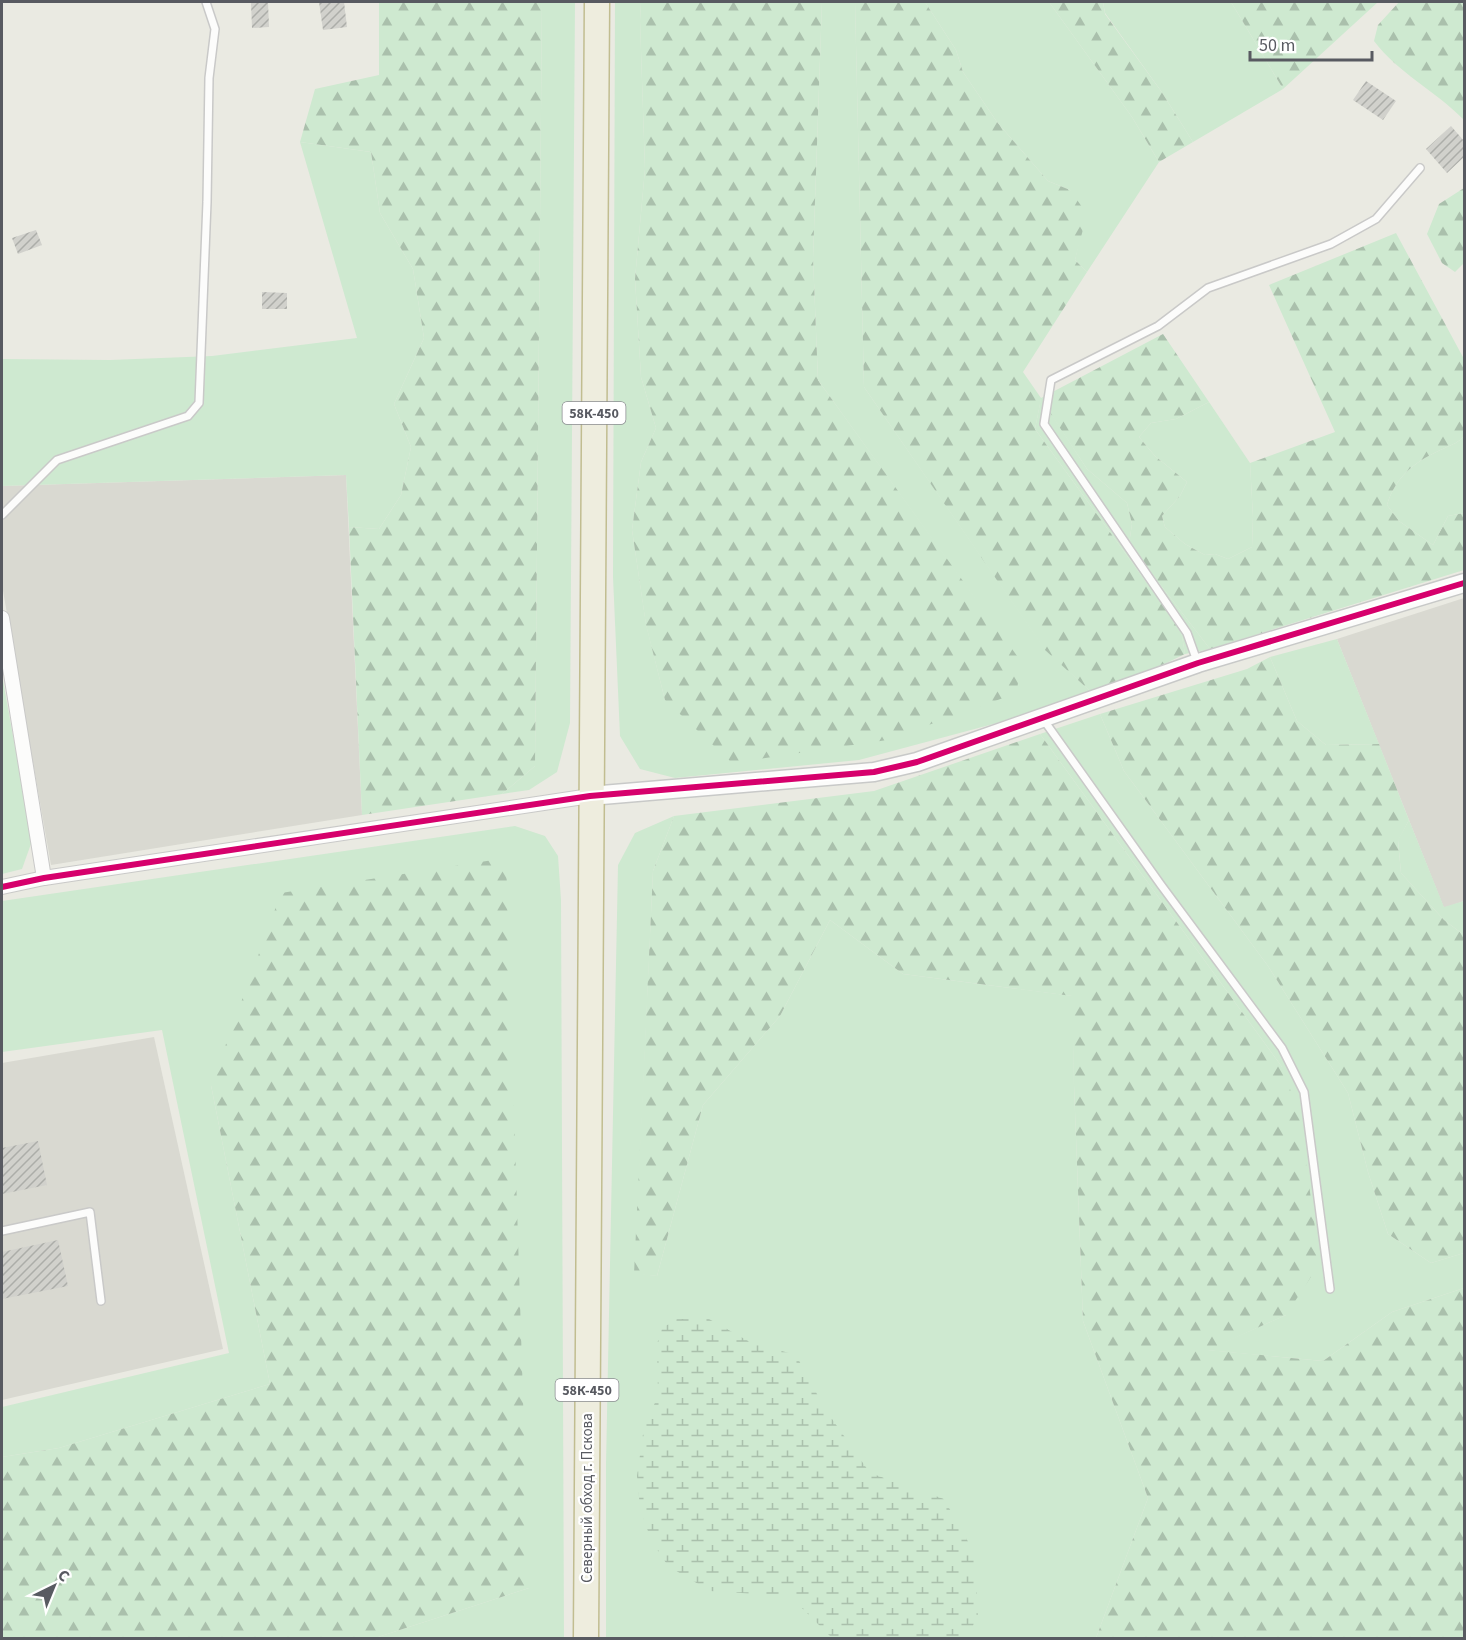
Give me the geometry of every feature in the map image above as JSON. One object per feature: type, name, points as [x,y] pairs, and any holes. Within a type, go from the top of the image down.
[{"type":"highway","name":"58К-450","points":[[590,796],[597,2]]},
{"type":"highway","name":"Северный обход г. Пскова","points":[[586,1638],[590,796]]},
{"type":"street","points":[[2,887],[44,878],[590,796],[874,772],[917,762],[1198,663],[1464,583]]},
{"type":"street","points":[[2,618],[44,878]]},
{"type":"lane","points":[[2,515],[57,460],[188,416],[199,403],[207,202],[209,78],[215,29],[206,2]]},
{"type":"lane","points":[[1198,663],[1187,633],[1044,424],[1051,380],[1158,326],[1208,288],[1331,244],[1376,219],[1420,168]]},
{"type":"lane","points":[[1043,719],[1161,885],[1282,1048],[1304,1092],[1330,1289]]},
{"type":"lane","points":[[2,1231],[90,1212],[101,1302]]},
{"type":"shaded area","points":[[346,475],[362,815],[51,865],[2,585],[2,486]]},
{"type":"shaded area","points":[[1464,598],[1464,901],[1444,908],[1337,639]]},
{"type":"shaded area","points":[[154,1037],[223,1349],[2,1400],[2,1063]]},
{"type":"green space","points":[[379,2],[542,2],[535,766],[502,794],[362,815],[349,527],[379,529],[401,495],[411,447],[394,404],[424,338],[413,269],[380,213],[371,152],[300,142],[315,89],[379,75]]},
{"type":"green space","points":[[542,2],[575,2],[570,723],[557,772],[529,790],[502,794],[535,766]]},
{"type":"green space","points":[[615,2],[641,2],[645,169],[635,279],[641,377],[656,428],[641,462],[632,530],[646,624],[665,700],[1019,660],[818,380],[813,258],[822,2],[855,2],[864,387],[1045,649],[1090,691],[997,723],[859,760],[675,778],[640,769],[620,736],[613,577]]},
{"type":"green space","points":[[641,2],[822,2],[813,258],[818,380],[1020,660],[1017,693],[887,740],[732,763],[665,700],[646,625],[632,530],[641,462],[656,428],[641,377],[635,279],[645,169]]},
{"type":"green space","points":[[855,2],[925,2],[956,50],[963,72],[997,122],[1048,181],[1070,190],[1087,214],[1075,260],[1087,272],[1023,372],[1041,398],[1163,334],[1209,402],[1176,419],[1151,423],[1139,437],[1155,456],[1187,482],[1180,496],[1162,516],[1165,527],[1185,544],[1205,555],[1215,554],[1228,559],[1252,547],[1250,463],[1335,432],[1269,285],[1396,233],[1464,359],[1464,436],[1409,470],[1396,485],[1387,505],[1399,521],[1433,545],[1448,516],[1464,513],[1464,570],[1210,649],[1129,544],[1132,524],[1127,503],[1087,469],[1041,399],[1035,429],[1181,630],[1185,654],[1154,669],[1090,691],[1045,650],[864,387]]},
{"type":"green space","points":[[925,2],[1049,2],[1132,117],[1159,162],[1087,272],[1075,260],[1079,242],[1070,190],[1048,181],[997,122],[963,72],[956,50]]},
{"type":"green space","points":[[1049,2],[1103,2],[1105,14],[1161,91],[1193,142],[1159,162],[1132,117]]},
{"type":"green space","points":[[1103,2],[1231,2],[1283,89],[1193,142],[1161,91],[1105,13]]},
{"type":"green space","points":[[1231,2],[1378,2],[1283,89]]},
{"type":"green space","points":[[1399,2],[1464,2],[1464,120],[1406,73],[1374,41],[1378,25]]},
{"type":"green space","points":[[300,142],[371,152],[380,213],[413,269],[424,338],[394,404],[411,447],[401,495],[379,529],[349,527],[346,475],[2,486],[2,359],[110,360],[212,356],[357,338]]},
{"type":"green space","points":[[1464,188],[1464,263],[1455,272],[1442,263],[1427,234],[1439,204]]},
{"type":"green space","points":[[1041,398],[1087,469],[1127,503],[1132,524],[1129,544],[1210,649],[1185,654],[1181,630],[1035,429]]},
{"type":"green space","points":[[1209,402],[1250,463],[1252,547],[1228,559],[1215,554],[1205,555],[1185,544],[1165,527],[1162,516],[1180,496],[1187,482],[1155,456],[1139,437],[1151,423],[1176,419]]},
{"type":"green space","points":[[1464,436],[1464,513],[1448,516],[1433,545],[1399,521],[1387,505],[1396,485],[1409,470]]},
{"type":"green space","points":[[1337,639],[1379,744],[1326,745],[1297,721],[1270,657]]},
{"type":"green space","points":[[1270,657],[1297,721],[1326,745],[1379,744],[1409,820],[1398,841],[1401,873],[1444,920],[1464,935],[1464,1253],[1431,1263],[1388,1234],[1368,1172],[1348,1093],[1268,966],[1124,771],[1100,714],[1247,669]]},
{"type":"green space","points":[[2,675],[32,841],[22,869],[2,874]]},
{"type":"green space","points":[[1100,714],[1124,771],[1268,966],[1348,1093],[1368,1172],[1388,1234],[1431,1263],[1464,1253],[1464,1288],[1392,1312],[1323,1361],[1206,1350],[1286,1315],[1282,1067],[1040,734]]},
{"type":"green space","points":[[1040,734],[1282,1067],[1299,1114],[1320,1263],[1286,1315],[1208,1350],[1323,1361],[1392,1312],[1464,1288],[1464,1638],[1096,1638],[1148,1498],[1083,1321],[1072,996],[903,974],[830,920],[780,1016],[703,1105],[657,1276],[634,1274],[653,871],[674,816],[874,791]]},
{"type":"green space","points":[[674,816],[653,871],[635,1273],[657,1276],[703,1105],[780,1016],[830,920],[903,974],[1073,996],[1083,1321],[1148,1498],[1096,1638],[606,1638],[606,1464],[618,865],[635,833]]},
{"type":"green space","points":[[1409,820],[1444,907],[1464,901],[1464,935],[1444,920],[1401,873],[1398,840]]},
{"type":"green space","points":[[515,826],[545,836],[558,856],[561,900],[564,1638],[375,1638],[529,1588],[211,1085],[270,1384],[59,1448],[2,1457],[2,1407],[229,1353],[162,1030],[2,1052],[2,901]]},
{"type":"green space","points":[[506,858],[529,1588],[375,1638],[2,1638],[2,1457],[59,1448],[270,1384],[211,1085],[281,893]]},
{"type":"green space","points":[[677,1319],[709,1319],[750,1342],[796,1355],[825,1409],[870,1473],[944,1499],[975,1554],[978,1618],[965,1638],[832,1638],[790,1596],[710,1591],[668,1566],[651,1540],[640,1508],[637,1476],[644,1427],[658,1396],[657,1344],[662,1328]]},
{"type":"building","points":[[268,2],[269,27],[252,28],[251,3]]},
{"type":"building","points":[[319,2],[344,2],[347,27],[323,30]]},
{"type":"building","points":[[1366,81],[1396,101],[1383,120],[1353,100]]},
{"type":"building","points":[[1451,126],[1464,141],[1464,157],[1447,173],[1426,149]]},
{"type":"building","points":[[36,230],[42,245],[18,254],[12,238]]},
{"type":"building","points":[[262,292],[287,293],[287,309],[262,309]]},
{"type":"building","points":[[38,1141],[47,1185],[2,1194],[2,1148]]},
{"type":"building","points":[[58,1240],[68,1286],[2,1299],[2,1252]]},
{"type":"cycle path","points":[[2,887],[44,878],[590,796],[874,772],[917,762],[1198,663],[1464,583]]}]
